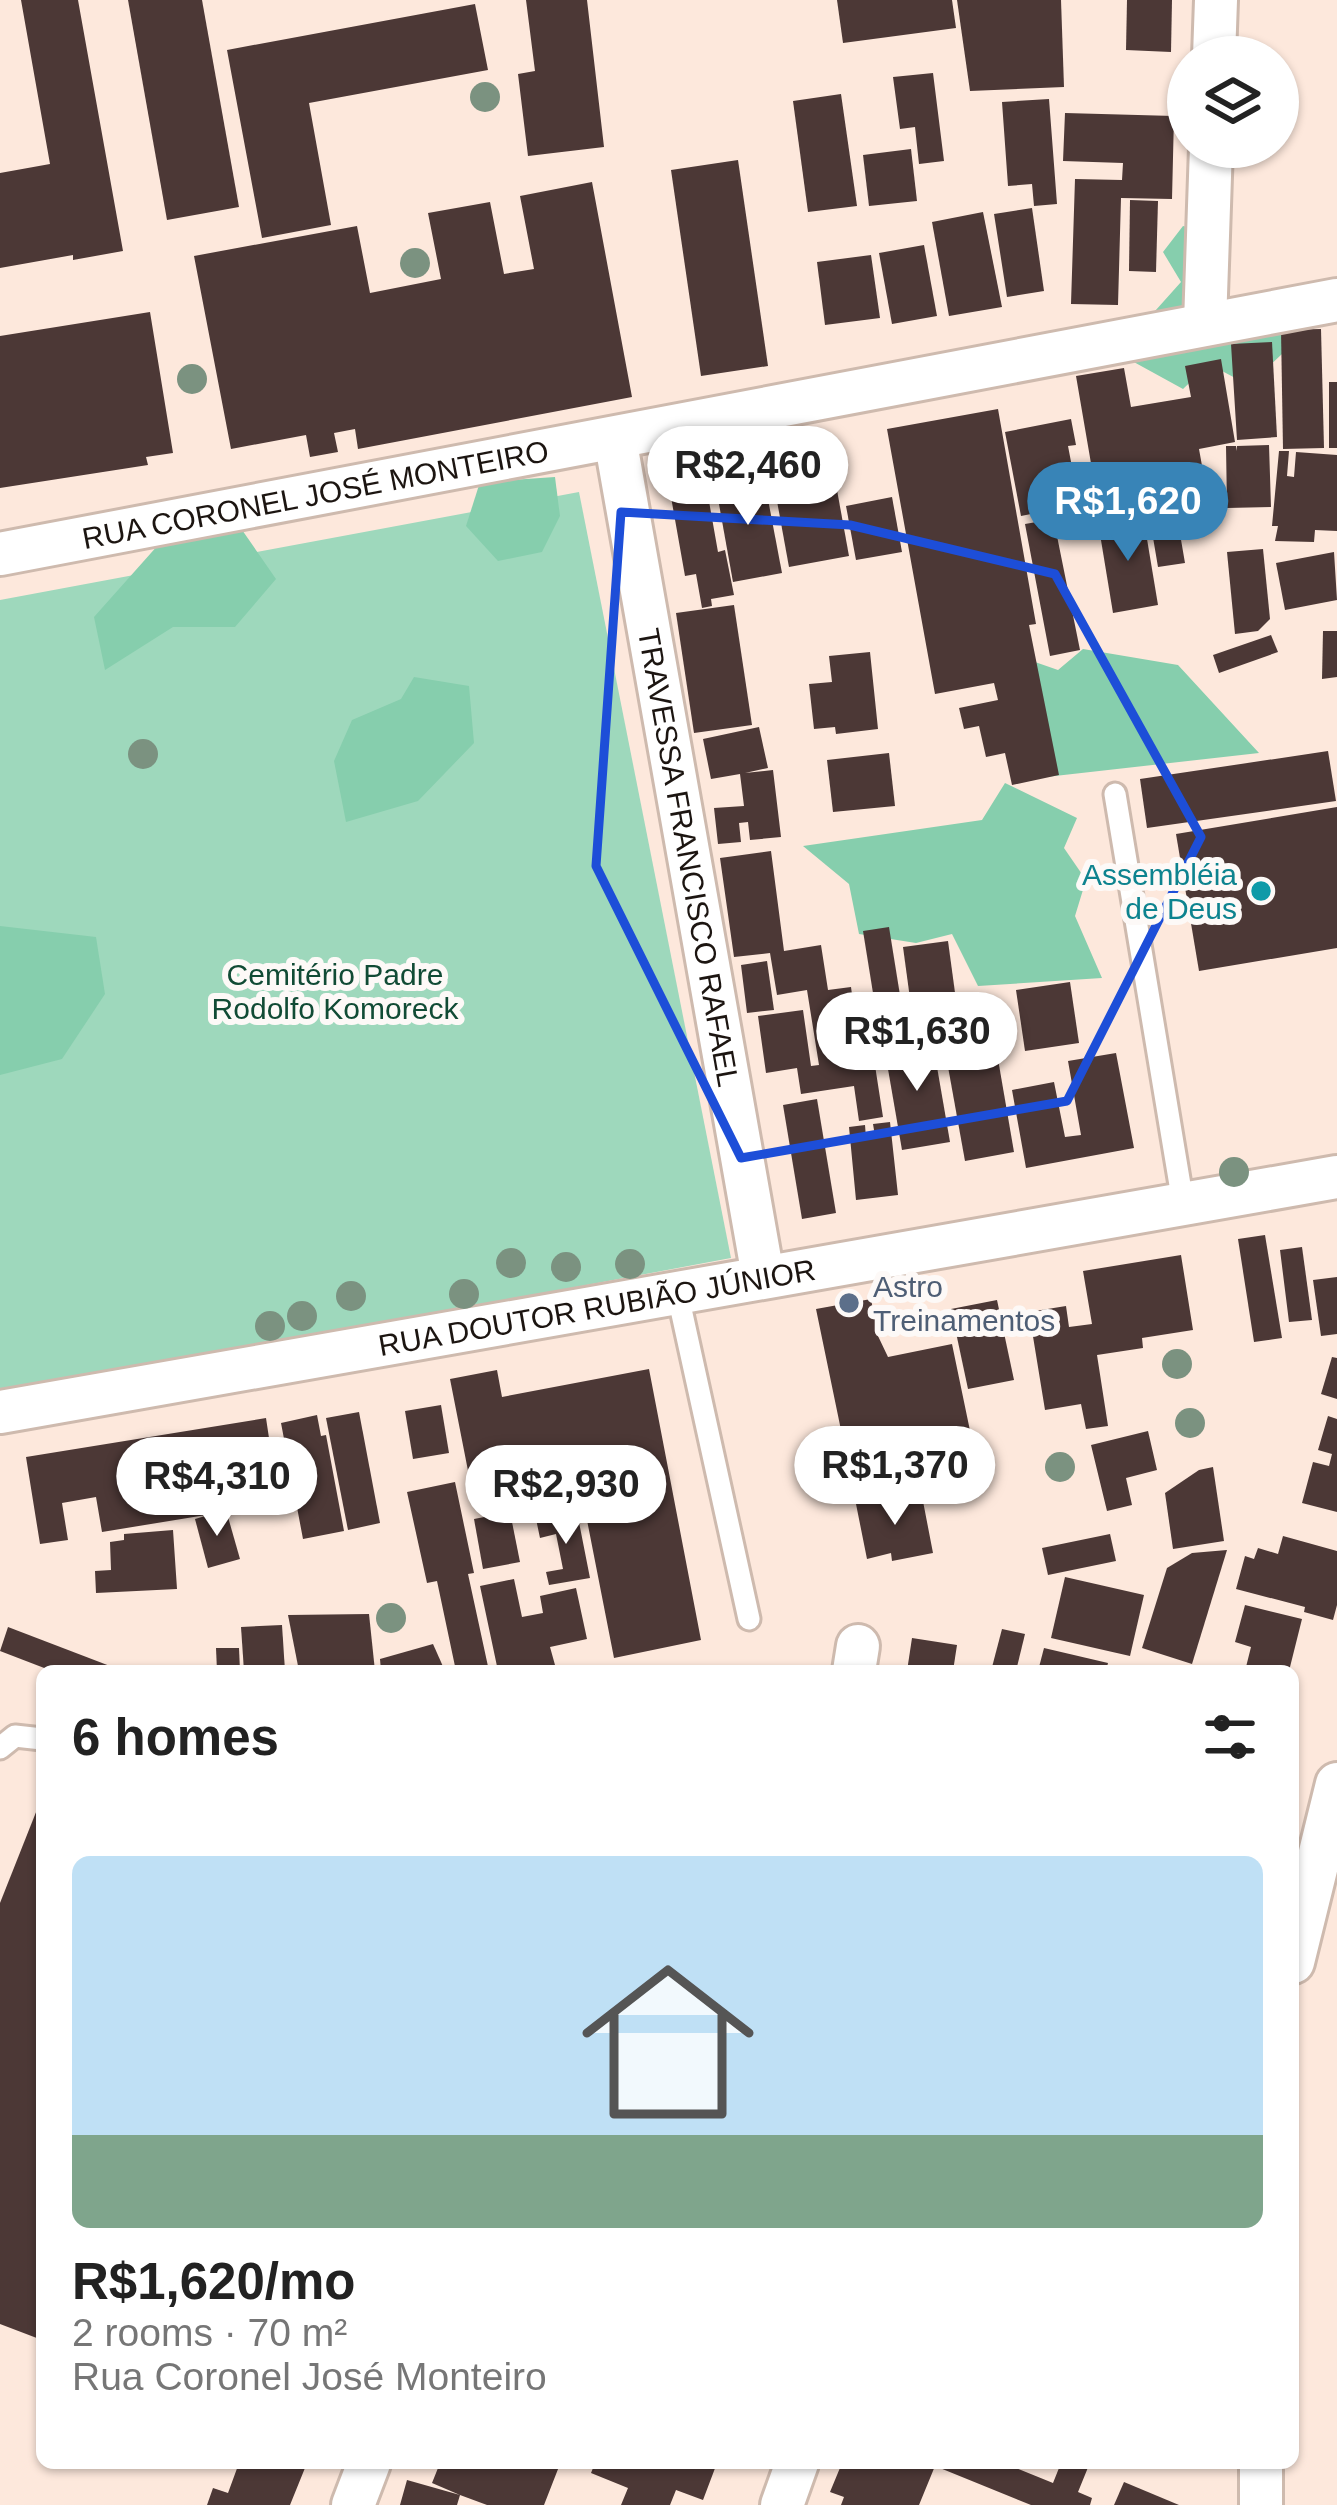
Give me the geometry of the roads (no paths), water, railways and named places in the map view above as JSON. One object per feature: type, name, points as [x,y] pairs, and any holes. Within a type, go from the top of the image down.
[{"type":"street","points":[[1215,36],[1216,0]]},
{"type":"street","points":[[1205,324],[1210,168]]},
{"type":"street","name":"RUA CORONEL JOSÉ MONTEIRO","points":[[0,554],[1337,300]]},
{"type":"street","name":"TRAVESSA FRANCISCO RAFAEL","points":[[616,438],[763,1276]]},
{"type":"street","name":"RUA DOUTOR RUBIÃO JÚNIOR","points":[[0,1412],[1337,1177]]},
{"type":"street","points":[[1299,1938],[1337,1784]]},
{"type":"street","points":[[353,2505],[367,2469]]},
{"type":"street","points":[[782,2505],[794,2469]]},
{"type":"street","points":[[1261,2469],[1262,2505]]},
{"type":"lane","points":[[1114,794],[1183,1203]]},
{"type":"lane","points":[[677,1291],[749,1619]]},
{"type":"lane","points":[[0,1748],[15,1736],[36,1737]]},
{"type":"place","name":"Assembléia de Deus","points":[[1261,891]]},
{"type":"place","name":"Astro Treinamentos","points":[[849,1303]]},
{"type":"park label","name":"Cemitério Padre Rodolfo Komoreck","points":[[335,991]]}]
